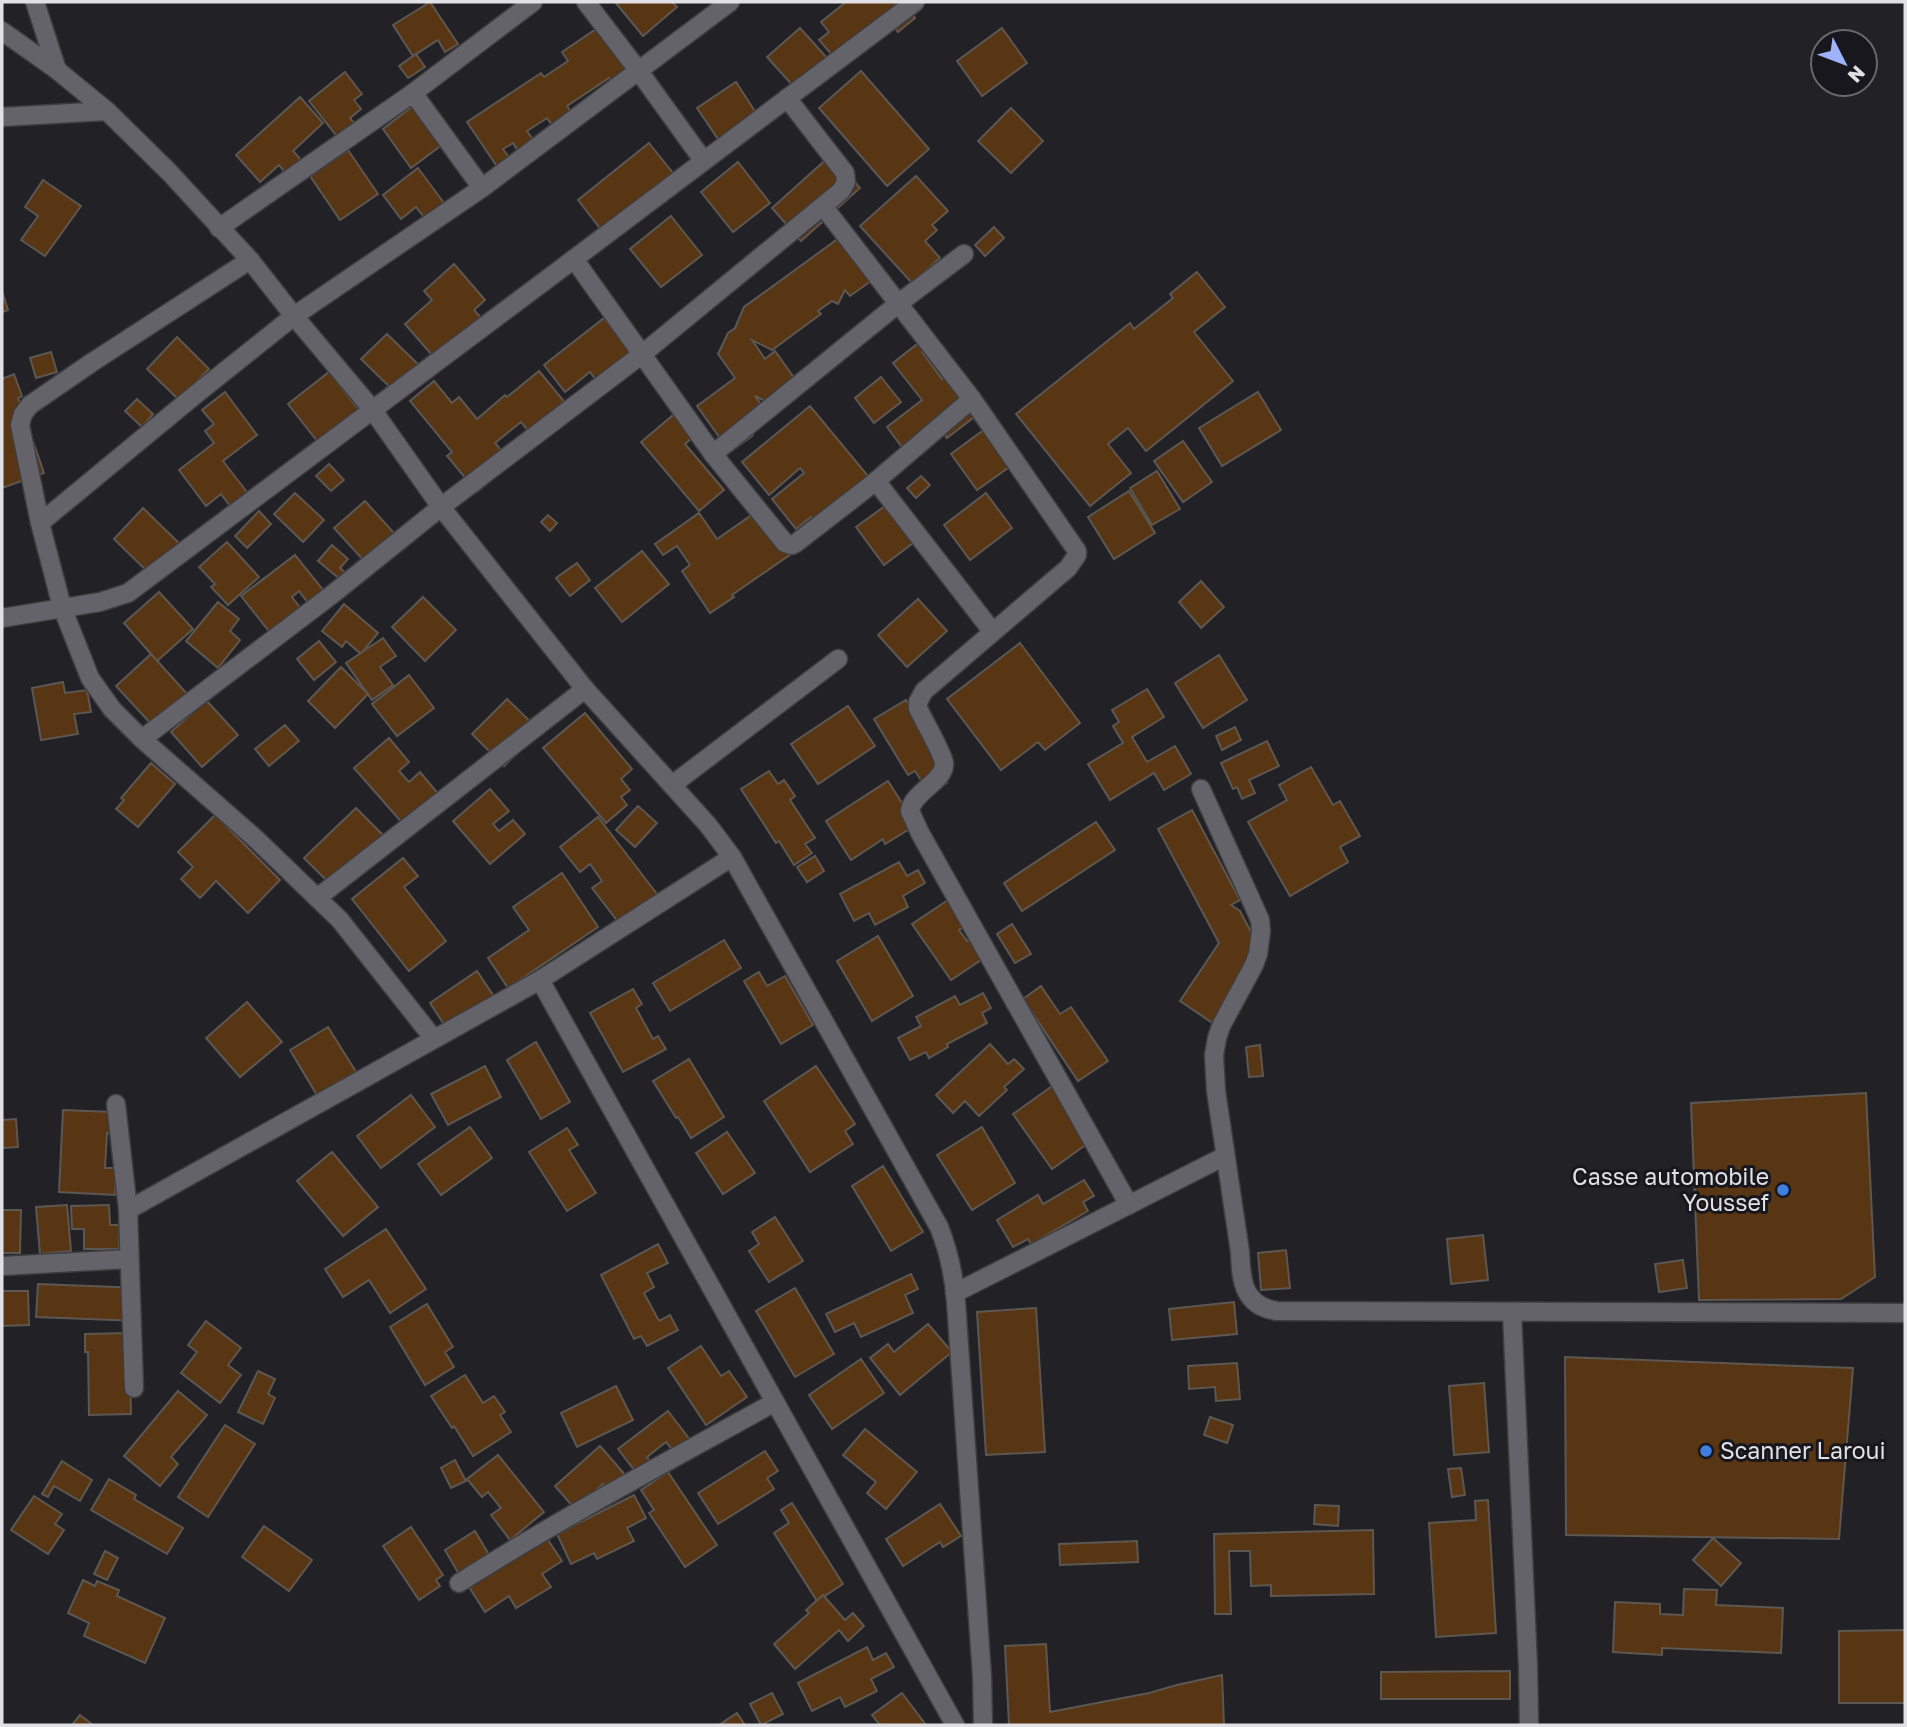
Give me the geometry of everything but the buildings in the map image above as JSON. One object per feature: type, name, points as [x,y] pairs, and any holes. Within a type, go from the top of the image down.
[{"type":"street","points":[[34,2],[57,70]]},
{"type":"street","points":[[219,228],[413,93],[533,2]]},
{"type":"street","points":[[586,2],[703,160]]},
{"type":"street","points":[[40,523],[294,316],[482,188],[730,2]]},
{"type":"street","points":[[2,618],[100,602],[128,593],[915,2]]},
{"type":"street","points":[[2,31],[57,70],[107,111],[170,173],[250,260],[372,409],[441,508],[585,689],[708,825],[732,857],[939,1227],[949,1254],[955,1293],[982,1676],[983,1725]]},
{"type":"street","points":[[413,93],[482,188]]},
{"type":"street","points":[[142,739],[641,355],[841,191],[847,178],[835,158],[787,98]]},
{"type":"street","points":[[2,117],[107,111]]},
{"type":"street","points":[[823,206],[972,398],[1077,551],[1068,568],[992,631],[920,697],[918,708],[944,768],[913,801],[910,811],[1129,1205]]},
{"type":"street","points":[[713,454],[899,303],[964,254]]},
{"type":"street","points":[[574,259],[713,454],[785,543],[796,543],[876,481],[972,398]]},
{"type":"street","points":[[250,260],[102,355],[30,405],[23,414],[20,425],[40,523],[62,607],[90,678],[112,709],[142,739],[256,839],[340,920],[434,1039]]},
{"type":"street","points":[[876,481],[992,631]]},
{"type":"street","points":[[672,785],[838,659]]},
{"type":"street","points":[[317,898],[585,689]]},
{"type":"street","points":[[1201,789],[1260,920],[1258,954],[1221,1026],[1215,1046],[1216,1091],[1240,1252],[1241,1278],[1250,1297],[1266,1308],[1277,1311],[1905,1313]]},
{"type":"street","points":[[128,1210],[540,980],[732,857]]},
{"type":"street","points":[[540,980],[954,1725]]},
{"type":"street","points":[[116,1104],[128,1210],[134,1388]]},
{"type":"street","points":[[955,1293],[1225,1156]]},
{"type":"street","points":[[2,1266],[129,1259]]},
{"type":"street","points":[[1512,1312],[1529,1725]]},
{"type":"street","points":[[458,1583],[580,1510],[775,1402]]},
{"type":"place","name":"Casse automobile Youssef","points":[[1783,1190]]},
{"type":"place","name":"Scanner Laroui","points":[[1706,1451]]}]
